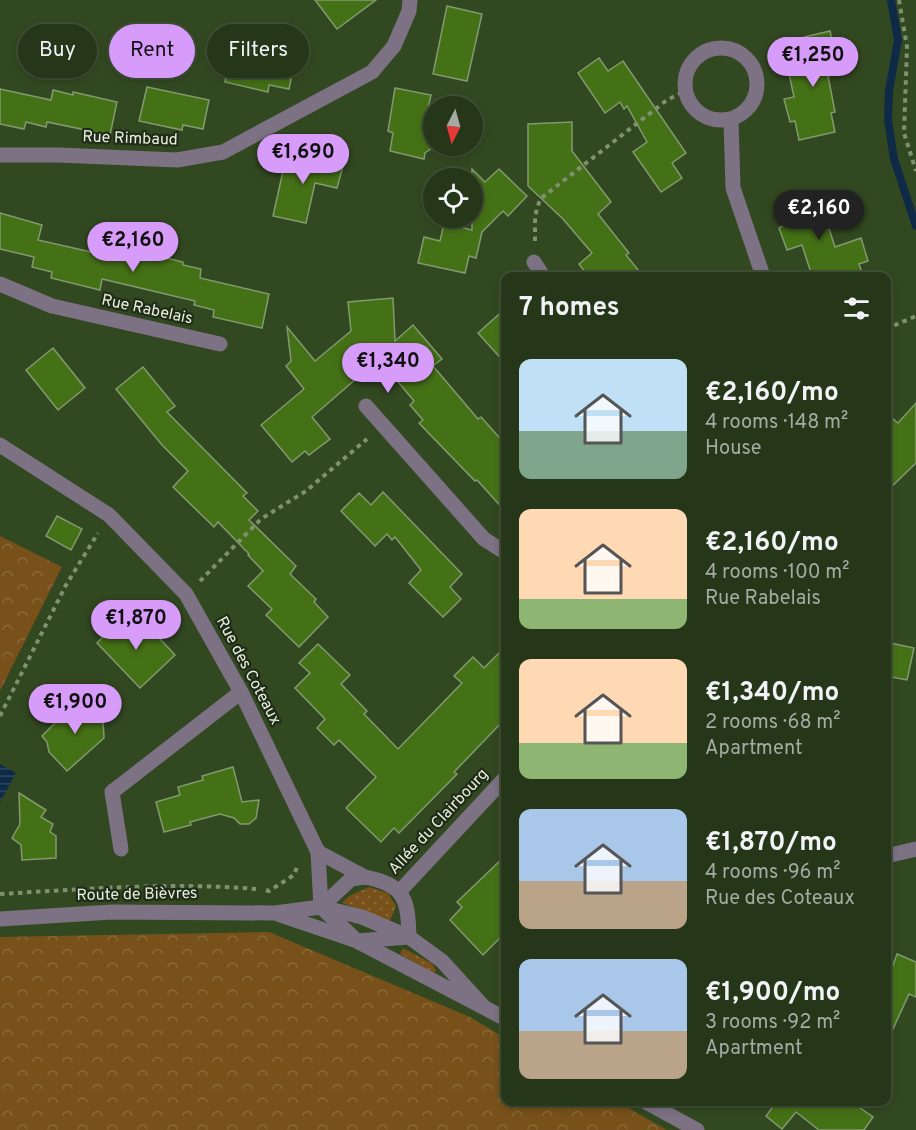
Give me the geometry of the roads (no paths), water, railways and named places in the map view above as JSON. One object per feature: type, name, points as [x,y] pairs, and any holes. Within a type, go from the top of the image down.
[{"type":"street","name":"Rue Rimbaud","points":[[0,155],[177,160],[223,152],[372,72],[394,46],[409,11],[410,0]]},
{"type":"street","points":[[720,47],[735,50],[748,59],[756,73],[757,94],[746,111],[731,120],[716,121],[701,115],[692,106],[685,92],[686,75],[692,62],[704,51],[720,47]]},
{"type":"street","points":[[731,120],[733,188],[762,272]]},
{"type":"street","points":[[534,262],[540,272]]},
{"type":"street","name":"Rue Rabelais","points":[[0,284],[52,306],[220,344]]},
{"type":"street","points":[[366,406],[484,539],[501,550]]},
{"type":"street","name":"Rue des Coteaux","points":[[0,445],[109,515],[186,594],[242,692],[318,852],[321,907]]},
{"type":"street","points":[[121,849],[112,792],[242,692]]},
{"type":"street","name":"Allée du Clairbourg","points":[[399,892],[501,782]]},
{"type":"street","points":[[891,855],[916,849]]},
{"type":"street","points":[[318,852],[365,877],[385,881],[399,892],[409,908],[409,937],[357,941],[321,907],[351,879],[365,877]]},
{"type":"street","name":"Route de Bièvres","points":[[0,919],[112,912],[275,913],[321,907],[362,917],[409,937],[442,961],[483,1006]]},
{"type":"street","name":"Route de Bièvres","points":[[275,913],[357,941],[501,1016]]},
{"type":"street","points":[[653,1106],[697,1130]]},
{"type":"water","points":[[0,764],[16,773],[0,802]]},
{"type":"waterway","points":[[891,0],[898,40],[889,91],[888,120],[894,159],[916,226]]}]
